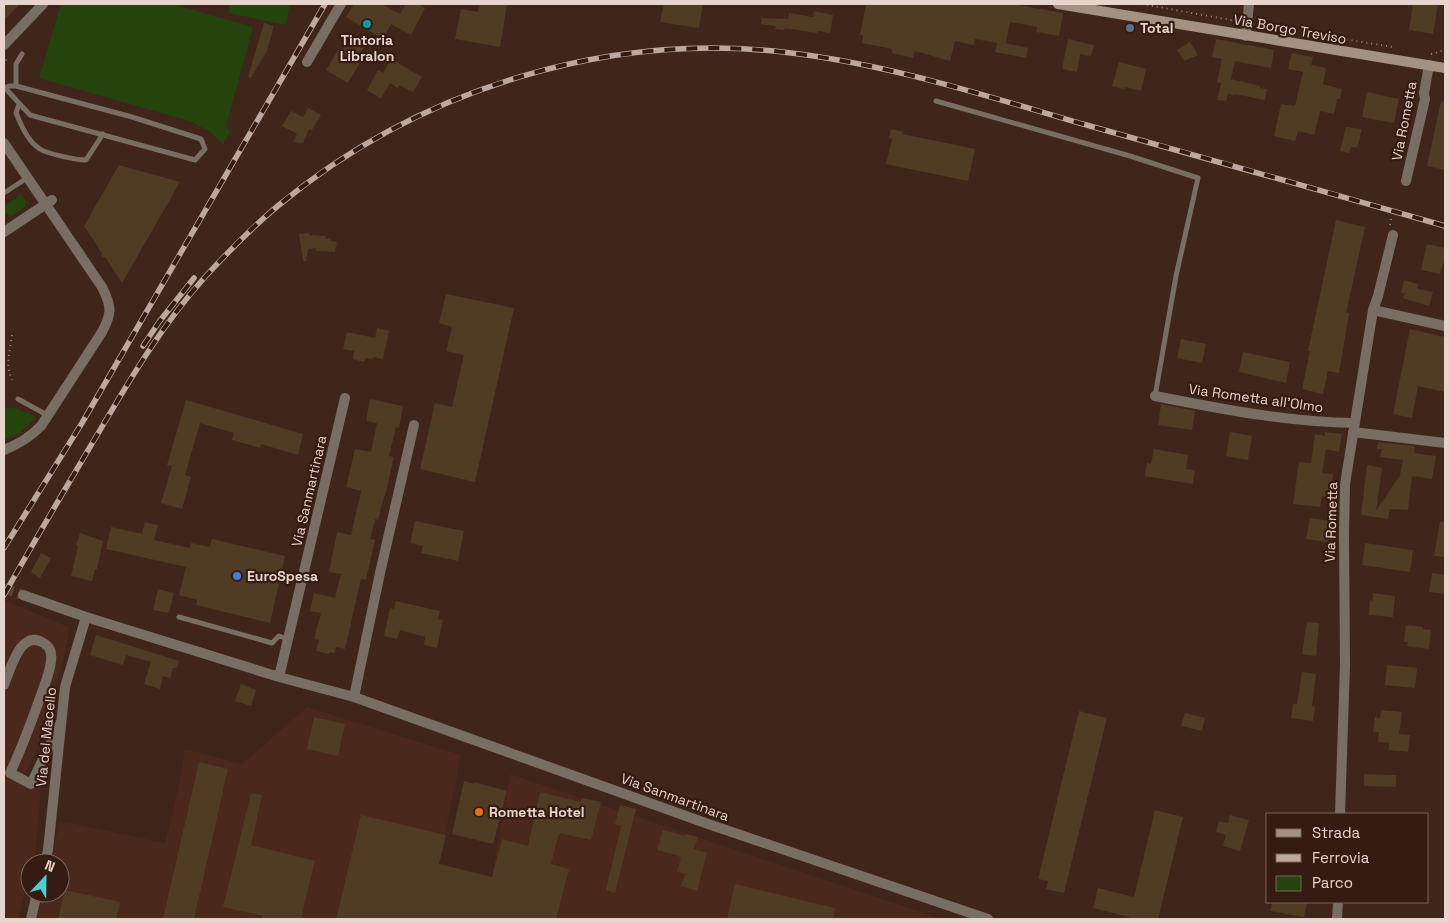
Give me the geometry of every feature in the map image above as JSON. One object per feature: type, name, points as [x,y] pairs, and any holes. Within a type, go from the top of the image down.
[{"type":"street","points":[[4,45],[43,4]]},
{"type":"street","points":[[307,62],[341,4]]},
{"type":"street","name":"Via Borgo Treviso","points":[[1058,4],[1445,68]]},
{"type":"street","points":[[1246,36],[1249,4]]},
{"type":"street","name":"Via Rometta","points":[[1406,181],[1425,99],[1424,92],[1429,65]]},
{"type":"street","points":[[4,143],[27,178],[49,202],[102,287],[111,309],[108,321],[102,332],[41,426],[19,444],[4,450]]},
{"type":"street","points":[[4,232],[49,202]]},
{"type":"street","name":"Via Rometta","points":[[1340,813],[1345,665],[1345,484],[1373,310],[1393,235]]},
{"type":"street","points":[[1373,310],[1445,326]]},
{"type":"street","name":"Via Rometta all'Olmo","points":[[1155,396],[1228,411],[1354,427],[1445,443]]},
{"type":"street","name":"Via Sanmartinara","points":[[279,677],[345,398]]},
{"type":"street","points":[[354,697],[414,425]]},
{"type":"street","name":"Via Sanmartinara","points":[[23,595],[86,617],[279,677],[354,697],[711,825],[988,919]]},
{"type":"street","name":"Via del Macello","points":[[47,853],[65,687],[86,617]]},
{"type":"street","points":[[4,684],[22,646],[27,640],[34,639],[47,645],[51,651],[51,666],[27,735],[10,773],[29,784],[32,782],[61,722]]},
{"type":"street","points":[[31,919],[35,903]]},
{"type":"street","points":[[1337,919],[1338,903]]},
{"type":"lane","points":[[16,86],[16,64],[22,54]]},
{"type":"lane","points":[[16,86],[168,127],[201,139],[205,149],[195,160],[30,115],[4,88],[16,86]]},
{"type":"lane","points":[[936,101],[1130,156],[1198,178],[1176,276],[1155,396]]},
{"type":"lane","points":[[19,104],[16,113],[25,133],[40,149],[76,160],[86,160],[103,134]]},
{"type":"lane","points":[[4,193],[27,178]]},
{"type":"lane","points":[[18,399],[47,415]]},
{"type":"lane","points":[[179,617],[272,643],[279,636],[288,639]]},
{"type":"path","points":[[1142,4],[1248,24]]},
{"type":"path","points":[[1304,32],[1395,48]]},
{"type":"path","points":[[1431,54],[1445,50]]},
{"type":"path","points":[[12,335],[7,360],[8,373],[12,380]]},
{"type":"shaded area","points":[[4,600],[68,627],[68,638],[38,747],[24,777],[41,788],[35,853],[20,853],[20,903],[22,903],[18,919],[4,919]]},
{"type":"shaded area","points":[[307,707],[461,755],[438,869],[491,882],[510,774],[942,919],[37,919],[41,903],[70,903],[70,853],[52,853],[60,821],[165,843],[178,790],[185,749],[242,764]]},
{"type":"green space","points":[[61,4],[172,4],[253,27],[226,126],[230,132],[223,144],[210,132],[190,121],[39,78]]},
{"type":"green space","points":[[230,4],[290,4],[286,25],[228,13]]},
{"type":"green space","points":[[21,194],[27,203],[25,204],[26,206],[10,217],[7,213],[4,216],[4,206]]},
{"type":"green space","points":[[4,407],[18,409],[34,416],[35,419],[19,433],[4,440]]},
{"type":"building","points":[[4,4],[20,4],[4,20]]},
{"type":"building","points":[[354,4],[382,4],[400,14],[406,4],[419,4],[425,8],[411,35],[391,24],[383,39],[346,17]]},
{"type":"building","points":[[480,4],[507,4],[500,47],[455,39],[461,9],[478,12]]},
{"type":"building","points":[[664,4],[703,4],[699,28],[660,22]]},
{"type":"building","points":[[866,4],[1012,4],[1063,13],[1059,36],[1036,32],[1037,27],[1010,22],[1006,43],[1028,48],[1026,58],[995,52],[997,43],[975,39],[974,45],[955,41],[950,61],[915,51],[913,58],[892,53],[892,49],[862,43],[863,35],[860,35]]},
{"type":"building","points":[[1413,4],[1438,4],[1433,34],[1409,30]]},
{"type":"building","points":[[814,11],[833,15],[830,33],[785,28],[784,30],[775,29],[776,26],[761,24],[762,18],[788,19],[789,13],[813,17]]},
{"type":"building","points":[[264,23],[274,26],[267,51],[251,78],[248,77]]},
{"type":"building","points":[[349,39],[363,48],[356,60],[360,63],[348,83],[326,70],[338,50],[341,52]]},
{"type":"building","points":[[1068,39],[1094,45],[1091,56],[1080,54],[1077,72],[1062,69]]},
{"type":"building","points":[[1216,39],[1274,50],[1271,68],[1235,61],[1231,79],[1267,89],[1265,100],[1228,94],[1226,101],[1217,100],[1221,83],[1217,82],[1222,59],[1212,57]]},
{"type":"building","points":[[1190,42],[1198,55],[1184,61],[1177,50]]},
{"type":"building","points":[[1292,53],[1313,57],[1311,65],[1326,68],[1323,84],[1342,89],[1340,99],[1337,99],[1334,114],[1320,111],[1314,135],[1298,131],[1295,141],[1274,136],[1281,104],[1295,106],[1303,72],[1288,69]]},
{"type":"building","points":[[391,59],[422,77],[413,92],[399,85],[398,88],[390,83],[381,99],[367,90],[378,70],[383,73]]},
{"type":"building","points":[[1119,62],[1146,69],[1141,91],[1112,86]]},
{"type":"building","points":[[1367,92],[1399,99],[1394,123],[1362,117]]},
{"type":"building","points":[[1441,101],[1445,102],[1445,170],[1427,166]]},
{"type":"building","points":[[308,108],[321,115],[312,130],[309,129],[303,143],[293,142],[297,134],[282,126],[291,111],[303,117]]},
{"type":"building","points":[[1346,127],[1362,129],[1357,148],[1351,147],[1349,153],[1340,151]]},
{"type":"building","points":[[891,129],[903,132],[902,134],[975,149],[968,181],[886,164],[892,139],[889,138]]},
{"type":"building","points":[[119,165],[180,182],[122,283],[106,258],[101,256],[102,253],[84,226]]},
{"type":"building","points":[[1336,220],[1365,227],[1346,313],[1349,313],[1339,373],[1328,371],[1323,394],[1302,389],[1310,351],[1308,351]]},
{"type":"building","points":[[309,233],[309,235],[325,236],[326,239],[330,238],[331,241],[337,242],[335,252],[316,251],[316,248],[308,249],[306,261],[303,261],[299,234]]},
{"type":"building","points":[[1427,244],[1445,248],[1445,264],[1443,263],[1440,274],[1421,270]]},
{"type":"building","points":[[1404,280],[1418,284],[1417,289],[1433,292],[1429,306],[1403,298],[1404,293],[1401,293]]},
{"type":"building","points":[[446,294],[514,308],[475,482],[420,469],[435,403],[452,407],[464,355],[446,351],[452,327],[439,323]]},
{"type":"building","points":[[377,328],[389,331],[383,359],[366,358],[364,362],[353,359],[354,351],[343,349],[347,332],[375,338]]},
{"type":"building","points":[[1410,329],[1445,337],[1445,392],[1418,386],[1412,418],[1393,414]]},
{"type":"building","points":[[1181,339],[1206,344],[1202,363],[1177,358]]},
{"type":"building","points":[[1243,352],[1290,362],[1286,383],[1239,372]]},
{"type":"building","points":[[370,399],[403,406],[399,428],[396,427],[389,456],[394,457],[385,496],[378,520],[375,519],[370,539],[375,540],[366,580],[361,579],[345,649],[336,647],[335,653],[329,652],[329,654],[316,651],[319,640],[314,639],[321,613],[310,611],[314,593],[335,598],[341,574],[329,572],[337,532],[351,535],[361,491],[346,487],[355,449],[371,452],[377,423],[366,421]]},
{"type":"building","points":[[186,400],[303,434],[298,455],[261,444],[260,448],[232,440],[234,433],[200,423],[185,475],[191,477],[182,509],[161,503],[172,466],[167,465]]},
{"type":"building","points":[[1161,404],[1195,411],[1192,430],[1158,425]]},
{"type":"building","points":[[1230,432],[1252,436],[1248,460],[1226,456]]},
{"type":"building","points":[[1325,432],[1342,434],[1339,452],[1326,449],[1322,473],[1333,474],[1330,497],[1322,496],[1320,507],[1293,504],[1299,462],[1311,463],[1315,434],[1325,436]]},
{"type":"building","points":[[1378,442],[1415,446],[1414,453],[1436,456],[1432,479],[1412,476],[1408,510],[1390,509],[1388,519],[1361,515],[1367,465],[1382,468],[1376,511],[1400,475],[1403,460],[1380,457],[1382,449],[1377,449]]},
{"type":"building","points":[[1154,449],[1188,455],[1186,469],[1195,470],[1193,484],[1145,476],[1147,463],[1151,464]]},
{"type":"building","points":[[1310,518],[1330,521],[1327,542],[1306,539]]},
{"type":"building","points":[[415,521],[464,531],[458,561],[421,553],[423,546],[410,543]]},
{"type":"building","points":[[145,522],[158,525],[154,540],[190,548],[191,543],[210,547],[212,539],[285,556],[270,623],[196,605],[197,600],[179,595],[186,567],[106,549],[111,527],[142,534]]},
{"type":"building","points":[[1440,522],[1445,522],[1445,557],[1434,556]]},
{"type":"building","points":[[80,533],[103,541],[97,569],[95,569],[92,581],[71,576]]},
{"type":"building","points":[[1365,543],[1413,550],[1410,572],[1362,565]]},
{"type":"building","points":[[41,553],[51,558],[40,578],[31,572]]},
{"type":"building","points":[[1432,573],[1445,575],[1445,594],[1429,592]]},
{"type":"building","points":[[158,589],[174,593],[169,613],[153,610]]},
{"type":"building","points":[[1373,593],[1395,596],[1393,617],[1369,615],[1370,600],[1373,601]]},
{"type":"building","points":[[396,601],[440,611],[438,619],[443,620],[437,648],[424,645],[425,637],[400,630],[397,639],[384,636],[390,608],[394,609]]},
{"type":"building","points":[[1307,622],[1319,623],[1316,656],[1302,654]]},
{"type":"building","points":[[1406,625],[1431,630],[1429,649],[1407,646],[1408,642],[1404,642]]},
{"type":"building","points":[[96,635],[179,661],[177,668],[173,668],[170,678],[163,676],[160,689],[144,684],[151,662],[126,655],[123,665],[90,655]]},
{"type":"building","points":[[1387,665],[1417,668],[1415,688],[1385,685]]},
{"type":"building","points":[[1302,672],[1316,674],[1312,706],[1315,707],[1313,721],[1291,718],[1293,704],[1297,704]]},
{"type":"building","points":[[241,684],[256,690],[251,706],[235,701]]},
{"type":"building","points":[[1381,710],[1402,712],[1399,734],[1410,735],[1408,752],[1389,750],[1389,743],[1378,742],[1379,732],[1373,732],[1375,717],[1380,718]]},
{"type":"building","points":[[1079,711],[1107,718],[1064,893],[1046,889],[1048,881],[1038,879]]},
{"type":"building","points":[[1185,713],[1205,718],[1202,731],[1181,726]]},
{"type":"building","points":[[314,717],[345,724],[338,756],[307,749]]},
{"type":"building","points":[[199,762],[228,769],[194,919],[163,919]]},
{"type":"building","points":[[1364,774],[1396,775],[1396,787],[1364,786]]},
{"type":"building","points":[[464,781],[507,791],[493,844],[452,834]]},
{"type":"building","points":[[540,792],[581,802],[582,798],[601,802],[591,840],[559,833],[551,864],[569,869],[556,919],[336,919],[361,815],[446,835],[439,864],[492,877],[502,839],[528,846]]},
{"type":"building","points":[[251,793],[262,795],[251,845],[315,861],[301,919],[262,919],[263,916],[223,907]]},
{"type":"building","points":[[620,805],[636,809],[615,893],[606,890],[621,826],[615,824]]},
{"type":"building","points":[[1155,810],[1183,817],[1158,919],[1129,919],[1129,917],[1093,908],[1098,888],[1134,897]]},
{"type":"building","points":[[1230,815],[1249,820],[1240,851],[1223,846],[1226,835],[1216,832],[1219,821],[1228,823]]},
{"type":"building","points":[[663,830],[685,836],[685,834],[698,837],[694,849],[707,853],[697,891],[681,886],[685,874],[677,871],[681,858],[657,850]]},
{"type":"building","points":[[735,884],[835,908],[833,919],[727,919]]},
{"type":"building","points":[[70,891],[120,902],[116,919],[58,919],[62,903],[70,903]]},
{"type":"building","points":[[1272,903],[1307,903],[1304,917],[1270,911]]},
{"type":"tunnel","points":[[4,588],[23,595]]},
{"type":"railway","points":[[4,548],[82,423],[325,4]]},
{"type":"railway","points":[[4,595],[143,359],[188,297],[259,222],[334,164],[393,129],[455,100],[520,77],[586,60],[654,51],[723,48],[829,58],[905,74],[979,94],[1445,226]]},
{"type":"railway","points":[[143,346],[159,322],[194,278]]},
{"type":"place","name":"Tintoria Libralon","points":[[367,24]]},
{"type":"place","name":"Total","points":[[1130,28]]},
{"type":"place","name":"EuroSpesa","points":[[237,576]]},
{"type":"place","name":"Rometta Hotel","points":[[479,812]]}]
